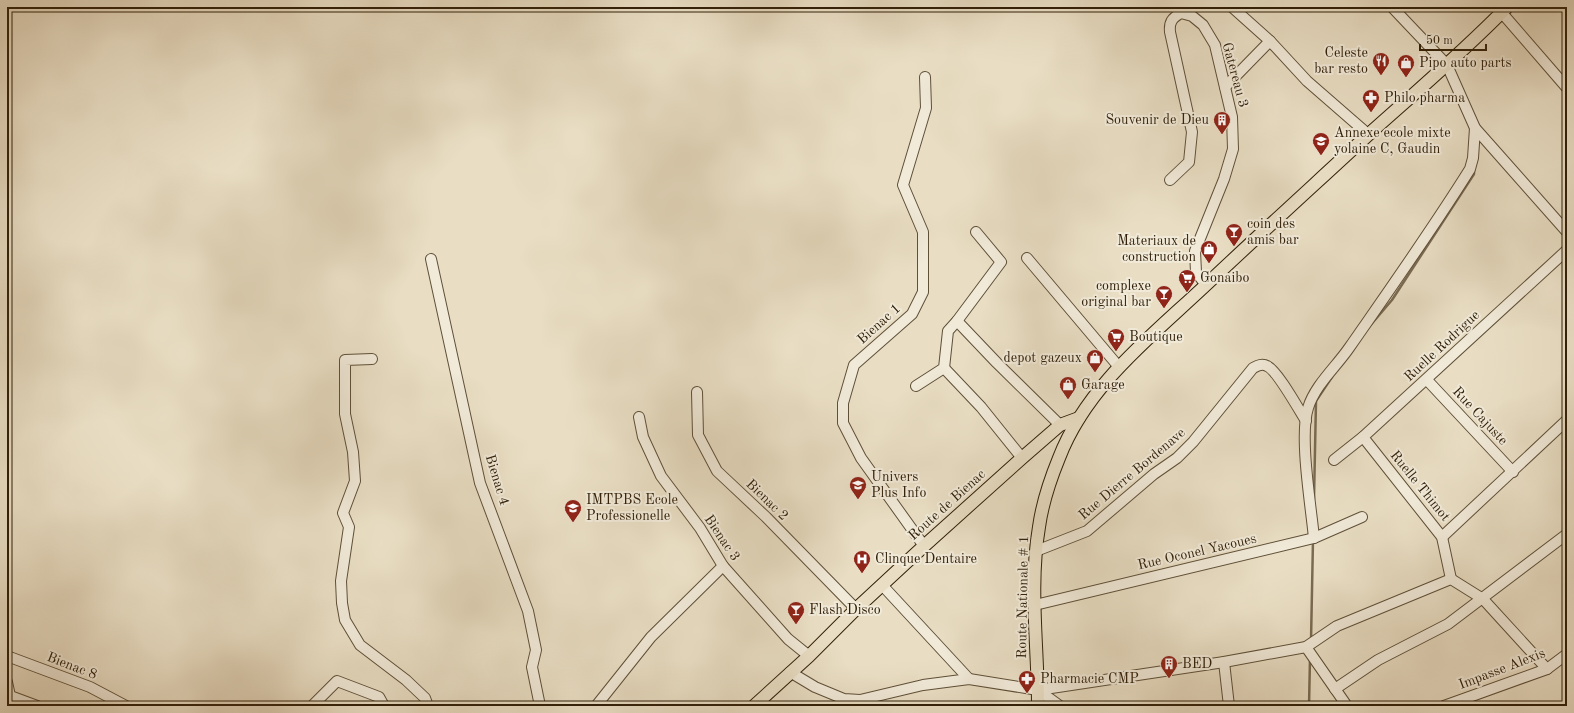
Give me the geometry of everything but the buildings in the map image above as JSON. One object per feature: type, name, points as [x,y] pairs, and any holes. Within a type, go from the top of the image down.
[{"type":"main road","name":"Route Nationale # 1","points":[[1038,706],[1035,605],[1036,551],[1039,526],[1058,461],[1068,436],[1094,395],[1119,367],[1369,134],[1447,65],[1506,8]]},
{"type":"main road","name":"Route de Bienac","points":[[754,706],[809,656],[856,609],[924,546],[1022,458],[1060,425],[1079,418]]},
{"type":"street","points":[[1232,7],[1270,41],[1307,81],[1369,134]]},
{"type":"street","points":[[1392,7],[1447,65],[1475,128],[1567,232]]},
{"type":"street","points":[[1506,8],[1567,88]]},
{"type":"street","name":"Gatereau 3","points":[[1170,180],[1189,162],[1192,132],[1169,24],[1174,17],[1181,13],[1192,16],[1203,25],[1215,45],[1232,117],[1233,149],[1222,186],[1195,251],[1196,272],[1206,286]]},
{"type":"street","points":[[1225,87],[1270,41]]},
{"type":"street","name":"Bienac 1","points":[[924,546],[861,458],[843,423],[843,403],[854,365],[912,314],[923,292],[923,232],[903,185],[926,108],[925,77]]},
{"type":"street","points":[[1314,538],[1306,445],[1306,421],[1308,408],[1313,395],[1350,347],[1470,169],[1473,158],[1475,128]]},
{"type":"street","points":[[976,232],[1001,262],[948,331],[944,368],[981,407],[1022,458]]},
{"type":"street","name":"Ruelle Rodrigue","points":[[1334,460],[1363,437],[1427,380],[1567,250]]},
{"type":"street","points":[[1027,258],[1119,367]]},
{"type":"street","name":"Bienac 4","points":[[431,259],[480,483],[528,612],[536,650],[532,667],[540,706]]},
{"type":"street","points":[[957,321],[1060,425]]},
{"type":"street","points":[[372,359],[345,360],[345,414],[353,452],[355,481],[343,513],[349,527],[341,581],[342,603],[345,620],[360,645],[406,680],[425,698],[428,706]]},
{"type":"street","name":"Rue Dierre Bordenave","points":[[1036,551],[1087,531],[1154,474],[1177,458],[1193,442],[1252,368],[1258,365],[1265,365],[1274,371],[1306,421]]},
{"type":"street","points":[[916,386],[944,368]]},
{"type":"street","name":"Rue Cajuste","points":[[1427,380],[1513,472]]},
{"type":"street","name":"Bienac 2","points":[[697,392],[698,434],[717,471],[766,517],[856,609]]},
{"type":"street","name":"Bienac 3","points":[[638,417],[643,438],[661,476],[700,528],[723,566],[788,639],[809,656]]},
{"type":"street","points":[[1442,536],[1513,472],[1567,420]]},
{"type":"street","name":"Ruelle Thimot","points":[[1363,437],[1442,536],[1451,579]]},
{"type":"street","name":"Rue Oconel Yacoues","points":[[1035,605],[1314,538],[1362,516]]},
{"type":"street","points":[[1335,689],[1378,660],[1448,624],[1567,534]]},
{"type":"street","points":[[596,706],[651,637],[723,566]]},
{"type":"street","points":[[790,672],[815,687],[844,699],[860,700],[922,685],[969,679],[1038,690],[1224,662],[1306,647],[1337,626],[1451,579],[1483,599],[1547,669]]},
{"type":"street","points":[[882,585],[969,679]]},
{"type":"street","points":[[1306,647],[1347,706]]},
{"type":"street","name":"Impasse Alexis","points":[[1444,706],[1547,669],[1567,654]]},
{"type":"street","name":"Bienac 8","points":[[7,656],[90,687],[126,706]]},
{"type":"street","points":[[1224,662],[1229,706]]},
{"type":"street","points":[[312,706],[337,681],[379,697],[384,706]]},
{"type":"street","points":[[7,682],[10,696],[37,706]]},
{"type":"street","points":[[1038,690],[1060,706]]},
{"type":"waterway","points":[[1368,328],[1392,300],[1474,174],[1474,170]]},
{"type":"waterway","points":[[1314,499],[1316,401],[1332,377]]},
{"type":"waterway","points":[[1311,641],[1313,540]]},
{"type":"waterway","points":[[1309,706],[1310,658]]},
{"type":"place","name":"Celeste bar resto","points":[[1381,76]]},
{"type":"place","name":"Pipo auto parts","points":[[1406,78]]},
{"type":"place","name":"Philo pharma","points":[[1371,113]]},
{"type":"place","name":"Souvenir de Dieu","points":[[1222,135]]},
{"type":"place","name":"Annexe ecole mixte yolaine C, Gaudin","points":[[1321,156]]},
{"type":"place","name":"coin des amis bar","points":[[1234,247]]},
{"type":"place","name":"Materiaux de construction","points":[[1209,264]]},
{"type":"place","name":"Gonaibo","points":[[1187,293]]},
{"type":"place","name":"complexe original bar","points":[[1164,309]]},
{"type":"place","name":"Boutique","points":[[1116,352]]},
{"type":"place","name":"depot gazeux","points":[[1095,373]]},
{"type":"place","name":"Garage","points":[[1068,400]]},
{"type":"place","name":"Univers Plus Info","points":[[858,500]]},
{"type":"place","name":"IMTPBS Ecole Professionelle","points":[[573,523]]},
{"type":"place","name":"Clinque Dentaire","points":[[862,574]]},
{"type":"place","name":"Flash Disco","points":[[796,625]]},
{"type":"place","name":"BED","points":[[1169,679]]},
{"type":"place","name":"Pharmacie CMP","points":[[1027,694]]}]
